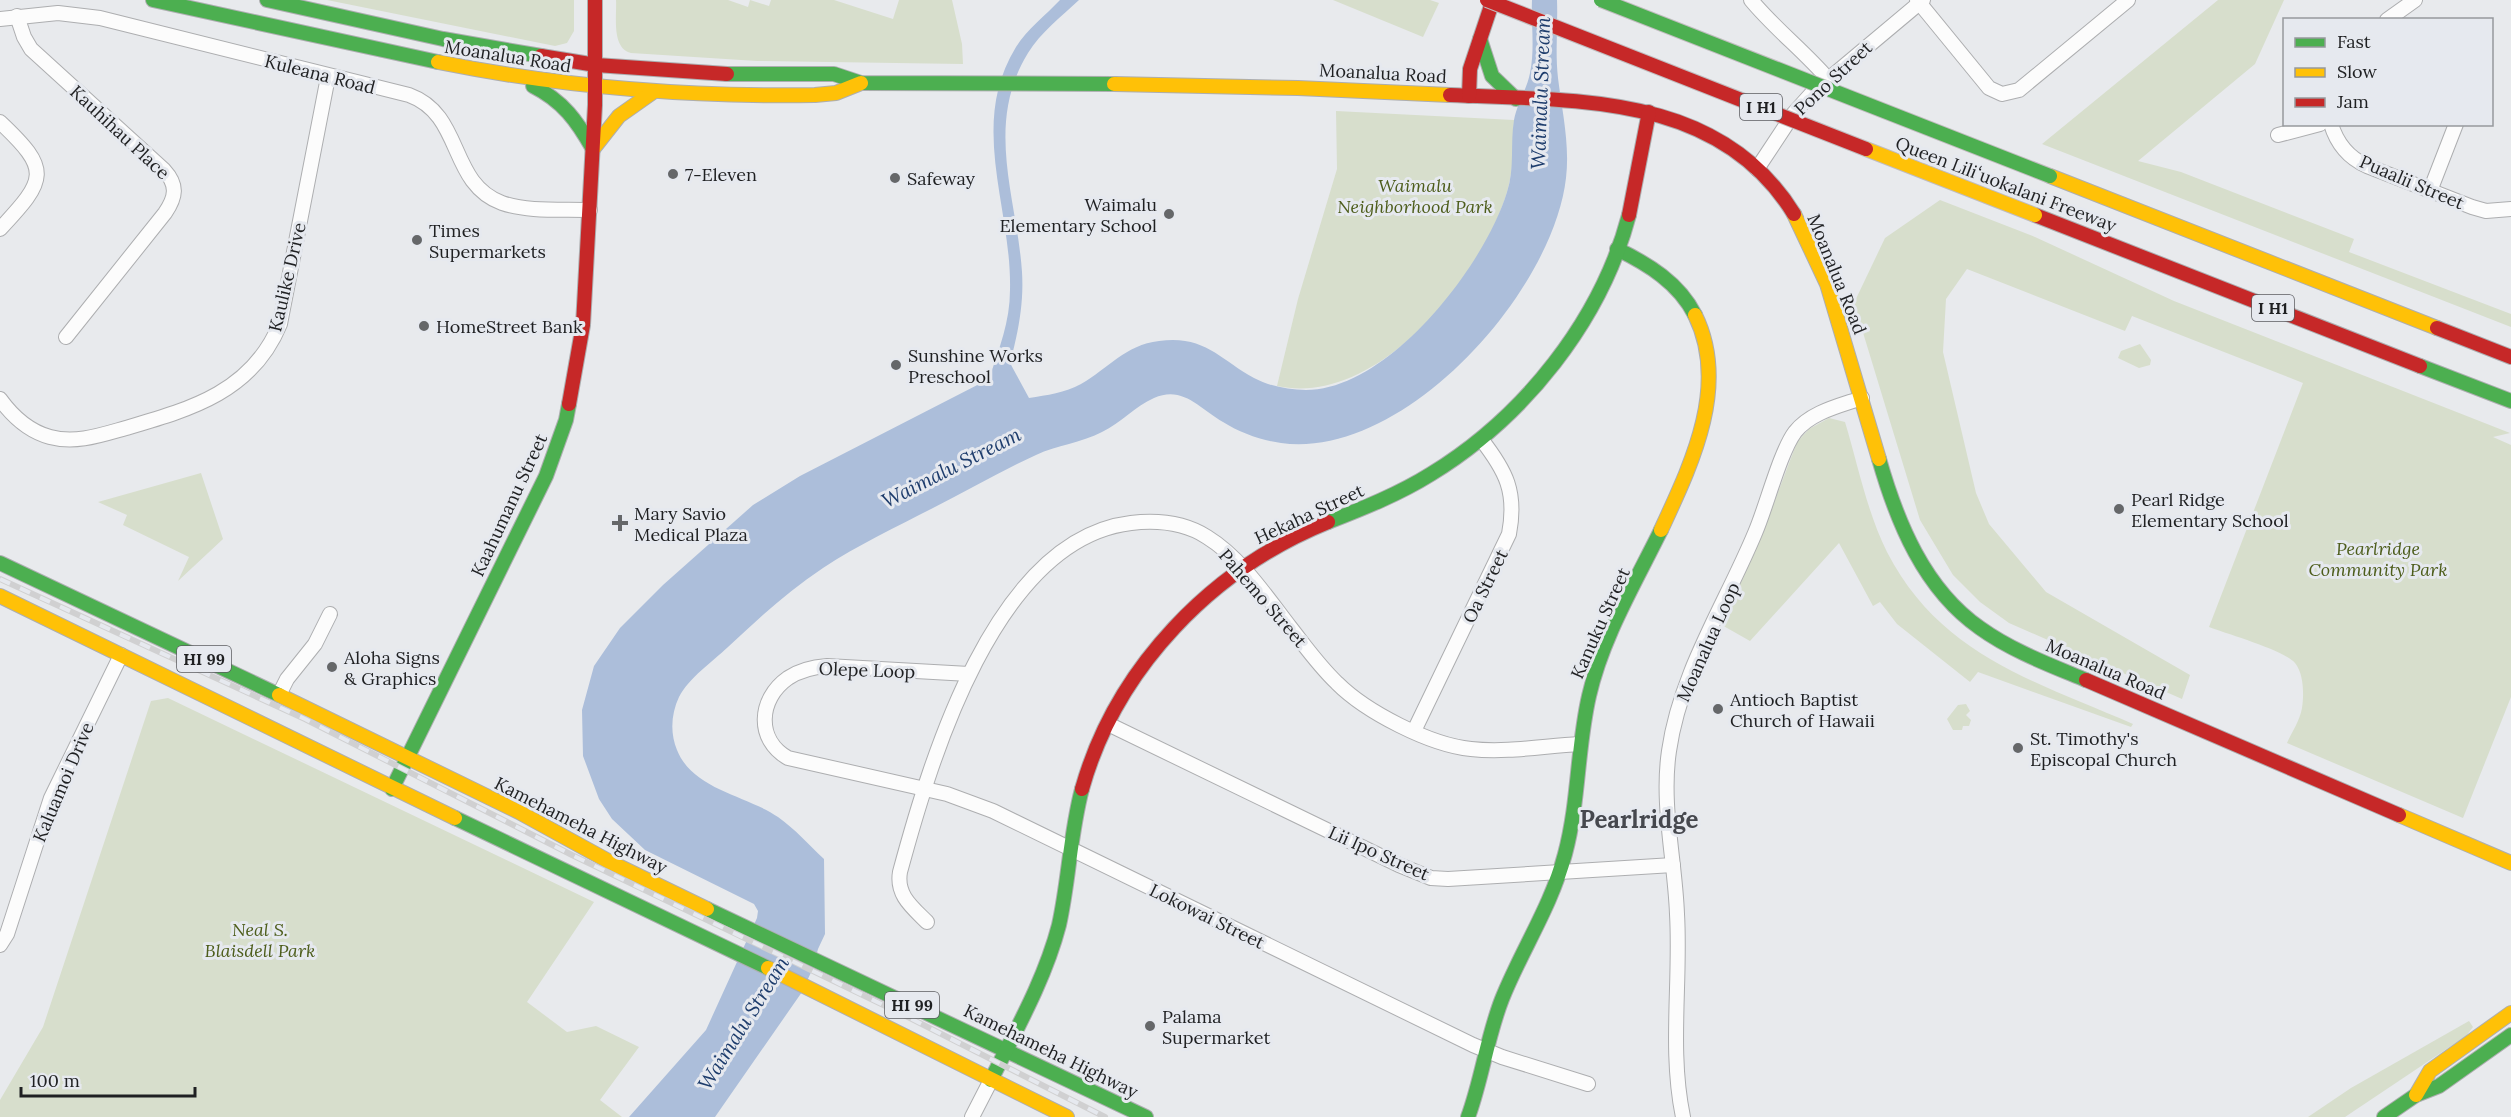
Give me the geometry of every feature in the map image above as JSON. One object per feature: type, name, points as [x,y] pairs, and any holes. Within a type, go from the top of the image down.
[{"type":"main road","name":"Moanalua Road","points":[[153,0],[511,77],[596,87],[654,92],[835,93],[861,83]]},
{"type":"main road","name":"Moanalua Road","points":[[267,0],[453,41],[596,65],[698,74],[834,74],[861,83],[1330,88],[1469,96],[1569,103],[1649,112],[1704,132],[1757,169],[1786,201],[1804,233],[1842,331],[1897,512],[1917,558],[1954,607],[1984,632],[2029,656],[2511,863]]},
{"type":"main road","name":"Kaahumanu Street","points":[[392,789],[526,519],[557,450],[566,420],[581,348],[596,87],[595,0]]},
{"type":"main road","name":"Queen Liliʻuokalani Freeway","points":[[1487,0],[2511,401]]},
{"type":"main road","points":[[1469,96],[1469,74],[1493,0]]},
{"type":"main road","name":"Queen Liliʻuokalani Freeway","points":[[1600,0],[2511,357]]},
{"type":"main road","points":[[1480,39],[1492,75],[1516,99]]},
{"type":"main road","points":[[511,77],[564,103],[593,149],[619,113],[636,100],[654,92]]},
{"type":"main road","name":"Hekaha Street","points":[[991,1080],[1041,972],[1058,925],[1082,790],[1108,724],[1129,687],[1163,640],[1197,604],[1241,568],[1300,534],[1414,484],[1481,439],[1525,398],[1562,352],[1591,305],[1617,249],[1632,199],[1649,112]]},
{"type":"main road","name":"Kanuku Street","points":[[1468,1117],[1479,1088],[1487,1051],[1505,992],[1540,923],[1560,873],[1571,827],[1584,710],[1595,672],[1674,504],[1700,432],[1709,392],[1709,366],[1705,341],[1686,298],[1669,278],[1617,249]]},
{"type":"main road","name":"Kamehameha Highway","points":[[0,563],[71,594],[519,812],[589,851],[744,928],[1006,1049],[1146,1117]]},
{"type":"main road","name":"HI 99","points":[[0,596],[392,789],[510,843],[806,987],[1067,1117]]},
{"type":"main road","points":[[2416,1095],[2430,1071],[2511,1012]]},
{"type":"main road","points":[[2384,1117],[2416,1095],[2439,1086],[2511,1035]]},
{"type":"street","points":[[1751,0],[1776,29],[1802,49],[1828,79]]},
{"type":"street","points":[[1920,1],[1987,85],[1995,92],[2005,94],[2019,90],[2128,0]]},
{"type":"street","points":[[2390,18],[2415,0]]},
{"type":"street","name":"Pono Street","points":[[1757,169],[1794,113],[1828,79],[1920,1]]},
{"type":"street","name":"Kuleana Road","points":[[0,19],[58,13],[91,16],[328,77],[409,95],[433,108],[445,122],[471,179],[492,198],[518,206],[590,210]]},
{"type":"street","name":"Kauhihau Place","points":[[18,16],[24,37],[31,49],[164,170],[174,188],[174,199],[165,213],[66,337]]},
{"type":"street","name":"Kaulike Drive","points":[[0,399],[29,429],[50,437],[78,440],[193,408],[224,393],[246,376],[264,354],[280,324],[328,77]]},
{"type":"street","points":[[0,122],[29,150],[35,160],[37,172],[30,195],[0,229]]},
{"type":"street","points":[[2278,135],[2312,126]]},
{"type":"street","name":"Puaalii Street","points":[[2332,126],[2341,146],[2359,162],[2486,211],[2511,209]]},
{"type":"street","points":[[2430,191],[2455,126]]},
{"type":"street","name":"Moanalua Loop","points":[[1683,1117],[1676,1055],[1678,940],[1667,796],[1668,753],[1678,710],[1693,669],[1756,532],[1794,434],[1815,416],[1862,399]]},
{"type":"street","name":"Oa Street","points":[[1414,731],[1509,534],[1512,506],[1509,486],[1499,462],[1481,439]]},
{"type":"street","name":"Pahemo Street","points":[[927,922],[906,901],[899,884],[900,872],[924,789],[969,674],[994,628],[1032,579],[1076,544],[1107,528],[1141,522],[1185,527],[1217,544],[1241,568],[1337,683],[1360,702],[1414,731],[1474,750],[1579,744]]},
{"type":"street","points":[[279,695],[287,679],[315,644],[330,614]]},
{"type":"street","name":"Kaluamoi Drive","points":[[0,945],[7,934],[51,798],[121,655]]},
{"type":"street","name":"Olepe Loop","points":[[924,789],[788,758],[776,749],[766,735],[764,721],[766,706],[774,692],[787,679],[817,667],[969,674]]},
{"type":"street","name":"Lii Ipo Street","points":[[1108,724],[1424,875],[1448,879],[1673,866]]},
{"type":"street","name":"Lokowai Street","points":[[924,789],[968,801],[1487,1051],[1588,1084]]},
{"type":"street","name":"Hekaha Street","points":[[972,1117],[991,1080]]},
{"type":"green space","points":[[327,0],[574,0],[574,31],[567,43],[555,46]]},
{"type":"green space","points":[[616,0],[728,0],[748,7],[750,0],[769,6],[771,0],[834,0],[893,19],[899,0],[952,0],[962,44],[963,64],[757,61],[631,53],[620,45],[616,31]]},
{"type":"green space","points":[[1333,0],[1430,0],[1439,3],[1423,37]]},
{"type":"green space","points":[[2218,0],[2284,0],[2255,64],[2138,161],[2181,172],[2354,239],[2349,252],[2511,314],[2511,327],[2042,144]]},
{"type":"green space","name":"Waimalu Neighborhood Park","points":[[1336,111],[1514,120],[1511,174],[1494,226],[1474,262],[1449,297],[1420,330],[1387,357],[1351,377],[1315,388],[1277,386],[1298,299],[1337,169]]},
{"type":"green space","name":"Pearlridge Community Park","points":[[1940,200],[2035,237],[2174,301],[2510,433],[2493,437],[2511,445],[2511,697],[2463,818],[2287,743],[2300,717],[2303,703],[2302,679],[2295,663],[2268,648],[2209,627],[2303,383],[2132,316],[2125,331],[1967,269],[1946,299],[1943,352],[1976,493],[1989,524],[2046,592],[2190,675],[2182,699],[2009,623],[1980,602],[1953,575],[1920,520],[1854,303],[1885,238]]},
{"type":"green space","points":[[2140,344],[2151,360],[2150,365],[2139,368],[2118,358],[2121,351]]},
{"type":"green space","points":[[1829,418],[1845,422],[1868,505],[1880,537],[1909,587],[1934,616],[1962,640],[1993,660],[2026,678],[2133,724],[2131,727],[1978,672],[1970,682],[1897,624],[1880,602],[1873,606],[1839,543],[1750,641],[1720,624],[1761,537],[1797,442],[1809,429]]},
{"type":"green space","points":[[201,473],[223,539],[178,581],[189,557],[123,525],[127,515],[98,502]]},
{"type":"green space","name":"Neal S. Blaisdell Park","points":[[168,698],[594,902],[527,1002],[567,1032],[596,1026],[639,1047],[600,1100],[622,1117],[0,1117],[0,1100],[43,1027],[151,701]]},
{"type":"green space","points":[[1966,704],[1970,711],[1966,715],[1971,720],[1969,726],[1963,726],[1962,730],[1953,730],[1947,719],[1958,705]]},
{"type":"green space","points":[[2469,1021],[2473,1027],[2466,1036],[2345,1117],[2308,1117],[2351,1088]]},
{"type":"water","name":"Waimalu Stream","points":[[1060,0],[1079,0],[1045,32],[1028,53],[1015,80],[1008,107],[1005,134],[1022,272],[1020,318],[1010,363],[1029,398],[1069,390],[1136,347],[1159,341],[1175,340],[1200,345],[1260,381],[1279,387],[1306,390],[1338,384],[1369,369],[1400,347],[1456,287],[1478,254],[1507,192],[1511,174],[1514,120],[1529,79],[1531,64],[1532,0],[1557,0],[1557,68],[1567,165],[1555,223],[1533,270],[1503,316],[1465,360],[1422,397],[1376,425],[1328,441],[1281,443],[1236,430],[1183,396],[1174,394],[1154,398],[1102,432],[1023,461],[877,536],[836,560],[785,596],[695,677],[683,690],[674,710],[672,730],[677,750],[695,774],[721,790],[778,817],[824,859],[825,934],[802,992],[715,1117],[629,1117],[706,1030],[757,918],[758,911],[754,904],[645,850],[612,819],[599,799],[583,756],[582,710],[594,666],[620,628],[663,585],[753,505],[800,476],[989,379],[1006,324],[1010,302],[1009,259],[996,167],[995,106],[1002,76],[1020,40]]},
{"type":"railway","points":[[0,579],[305,719],[572,855],[900,1013],[1105,1117]]},
{"type":"traffic: fast","points":[[153,0],[438,62]]},
{"type":"traffic: fast","points":[[267,0],[443,39],[541,56]]},
{"type":"traffic: fast","points":[[1601,0],[2050,176]]},
{"type":"traffic: fast","points":[[1480,39],[1492,76],[1516,99]]},
{"type":"traffic: fast","points":[[727,74],[834,74],[861,83],[1114,84]]},
{"type":"traffic: fast","points":[[533,86],[561,105],[581,129],[593,149]]},
{"type":"traffic: fast","points":[[1328,522],[1394,494],[1431,474],[1465,451],[1527,395],[1579,329],[1616,254],[1629,215]]},
{"type":"traffic: fast","points":[[1617,249],[1662,276],[1680,293],[1695,315]]},
{"type":"traffic: fast","points":[[2420,366],[2511,401]]},
{"type":"traffic: fast","points":[[392,789],[546,476],[566,420],[569,404]]},
{"type":"traffic: fast","points":[[1879,459],[1904,530],[1928,574],[1943,594],[1960,612],[2005,644],[2086,680]]},
{"type":"traffic: fast","points":[[1468,1117],[1502,999],[1552,892],[1565,854],[1573,815],[1585,716],[1595,674],[1620,611],[1661,530]]},
{"type":"traffic: fast","points":[[0,563],[279,695]]},
{"type":"traffic: fast","points":[[991,1080],[1029,1004],[1053,945],[1059,925],[1082,789]]},
{"type":"traffic: fast","points":[[455,818],[768,968]]},
{"type":"traffic: fast","points":[[707,909],[1146,1117]]},
{"type":"traffic: fast","points":[[2384,1117],[2416,1095],[2439,1086],[2511,1035]]},
{"type":"traffic: slow","points":[[438,62],[532,78],[673,92],[815,95],[836,93],[861,83]]},
{"type":"traffic: slow","points":[[1114,84],[1298,88],[1450,95]]},
{"type":"traffic: slow","points":[[593,149],[619,116],[653,92]]},
{"type":"traffic: slow","points":[[1866,149],[2035,215]]},
{"type":"traffic: slow","points":[[2050,176],[2437,328]]},
{"type":"traffic: slow","points":[[1794,214],[1827,284],[1879,459]]},
{"type":"traffic: slow","points":[[1661,530],[1694,452],[1708,397],[1709,369],[1705,342],[1695,315]]},
{"type":"traffic: slow","points":[[0,596],[455,818]]},
{"type":"traffic: slow","points":[[279,695],[519,812],[610,862],[707,909]]},
{"type":"traffic: slow","points":[[2399,815],[2511,863]]},
{"type":"traffic: slow","points":[[768,968],[1067,1117]]},
{"type":"traffic: slow","points":[[2416,1095],[2430,1071],[2511,1013]]},
{"type":"traffic: jam","points":[[569,404],[583,325],[595,105],[595,0]]},
{"type":"traffic: jam","points":[[1487,0],[1866,149]]},
{"type":"traffic: jam","points":[[1469,96],[1470,69],[1493,0]]},
{"type":"traffic: jam","points":[[541,56],[596,65],[727,74]]},
{"type":"traffic: jam","points":[[1450,95],[1594,103],[1640,111],[1685,124],[1726,145],[1763,174],[1794,214]]},
{"type":"traffic: jam","points":[[1629,215],[1649,112]]},
{"type":"traffic: jam","points":[[2035,215],[2420,366]]},
{"type":"traffic: jam","points":[[2437,328],[2511,357]]},
{"type":"traffic: jam","points":[[1082,789],[1098,745],[1118,703],[1144,664],[1174,628],[1208,595],[1245,567],[1286,542],[1328,522]]},
{"type":"traffic: jam","points":[[2086,680],[2399,815]]},
{"type":"place","name":"7-Eleven","points":[[673,174]]},
{"type":"place","name":"Safeway","points":[[895,178]]},
{"type":"place","name":"Waimalu Elementary School","points":[[1169,214]]},
{"type":"place","name":"Times Supermarkets","points":[[417,240]]},
{"type":"place","name":"HomeStreet Bank","points":[[424,326]]},
{"type":"place","name":"Sunshine Works Preschool","points":[[896,365]]},
{"type":"place","name":"Pearl Ridge Elementary School","points":[[2119,509]]},
{"type":"place","name":"Mary Savio Medical Plaza","points":[[620,523]]},
{"type":"place","name":"Aloha Signs & Graphics","points":[[332,667]]},
{"type":"place","name":"Antioch Baptist Church of Hawaii","points":[[1718,709]]},
{"type":"place","name":"St. Timothy's Episcopal Church","points":[[2018,748]]},
{"type":"place","name":"Palama Supermarket","points":[[1150,1026]]},
{"type":"district","name":"Pearlridge","points":[[1639,819]]}]
